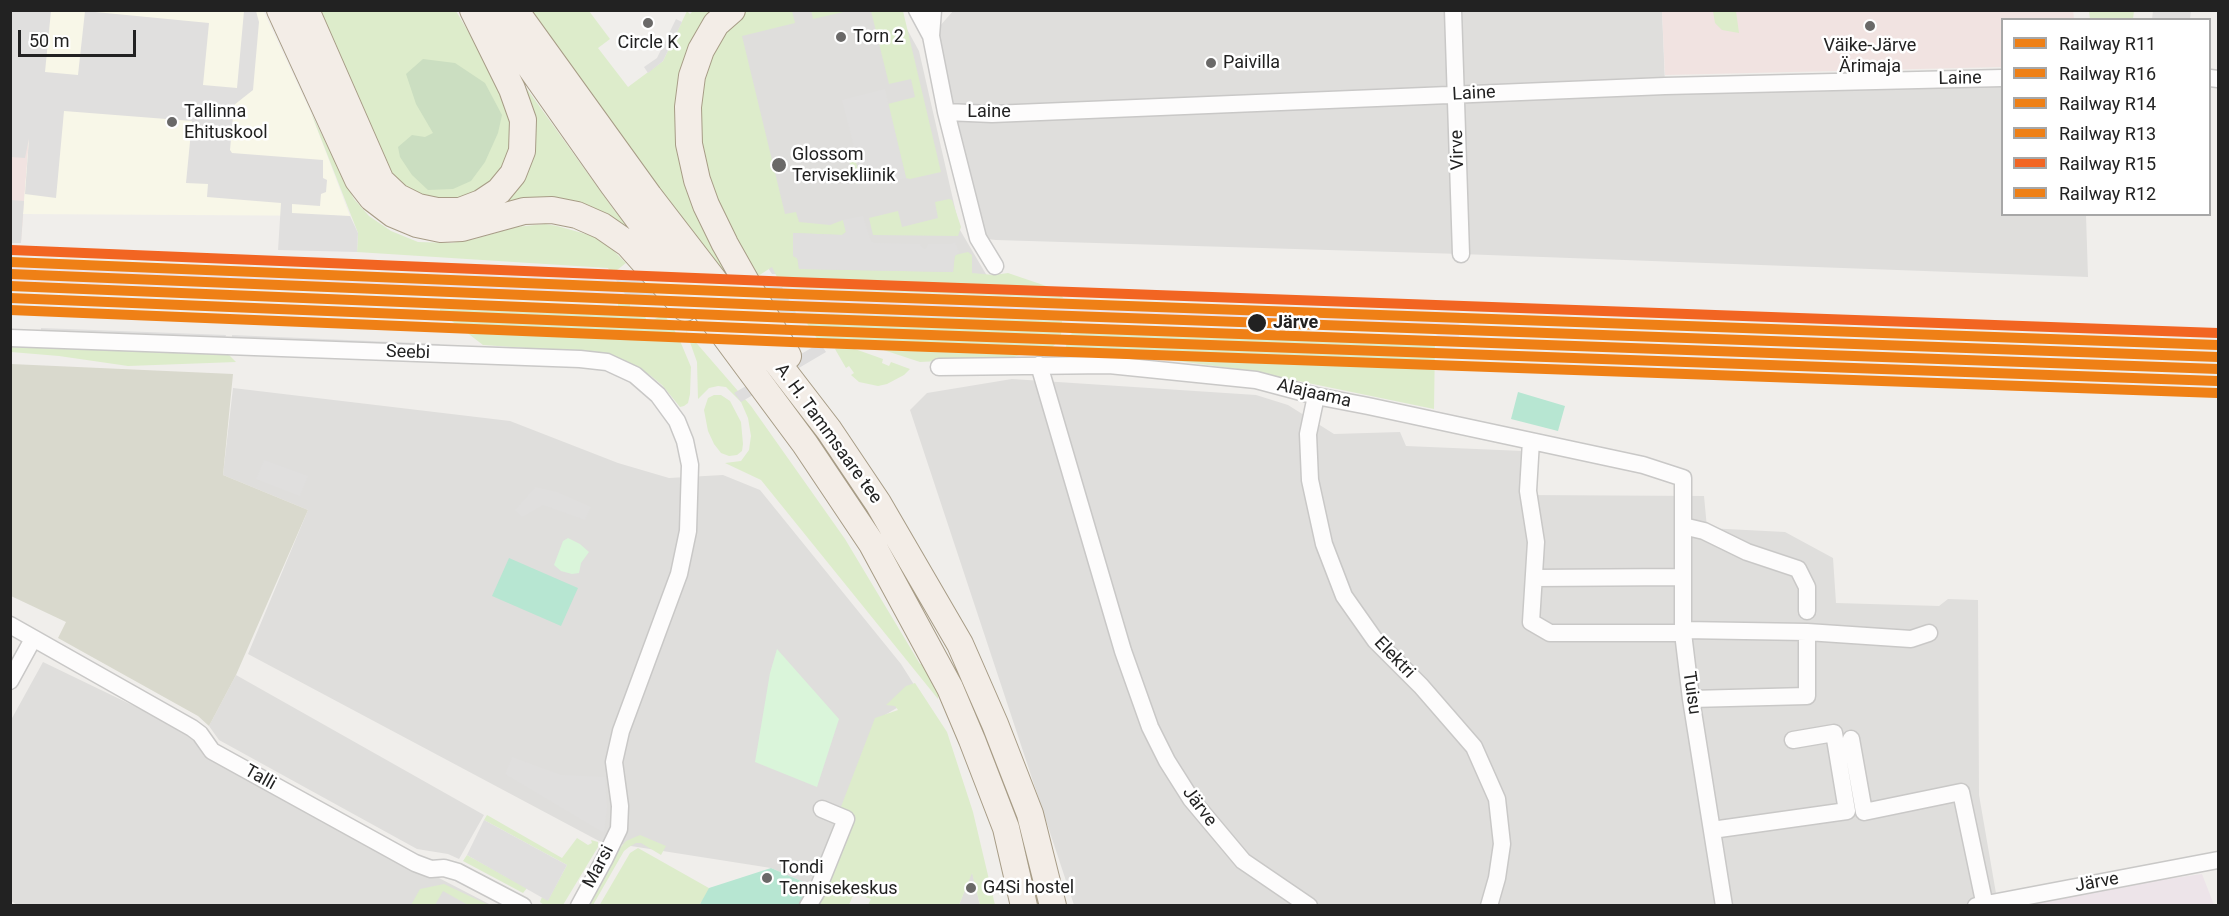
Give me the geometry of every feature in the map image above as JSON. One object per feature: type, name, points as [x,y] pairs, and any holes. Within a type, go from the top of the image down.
[{"type":"main road","points":[[280,10],[358,180],[372,198],[393,214],[417,224],[441,229],[462,228],[524,210],[552,210],[577,216],[602,226],[628,244],[805,444]]},
{"type":"main road","points":[[306,10],[381,181],[398,197],[418,207],[437,211],[460,211],[481,203],[499,190],[513,174],[522,151],[523,120],[512,89],[473,10]]},
{"type":"main road","name":"A. H. Tammsaare tee","points":[[490,10],[613,185],[805,444],[872,544],[950,687],[1006,828],[1024,906]]},
{"type":"main road","name":"A. H. Tammsaare tee","points":[[515,10],[649,196],[829,430],[878,503],[960,644],[995,724],[1030,814],[1053,906]]},
{"type":"main road","points":[[732,10],[716,24],[701,50],[692,76],[688,106],[688,144],[694,171],[706,205],[725,244],[829,430]]},
{"type":"street","points":[[917,10],[931,36]]},
{"type":"street","points":[[933,10],[931,36],[946,112],[978,238],[995,266]]},
{"type":"street","name":"Virve","points":[[1453,10],[1461,254]]},
{"type":"street","name":"Laine","points":[[946,112],[992,114],[1665,86],[2001,78]]},
{"type":"street","name":"Seebi","points":[[10,338],[548,358],[607,363],[635,375],[658,395],[677,420],[685,441],[690,465],[689,524],[679,574],[621,731],[614,762],[620,806],[619,829]]},
{"type":"street","name":"Järve","points":[[1040,365],[1123,651],[1150,727],[1167,761],[1191,799],[1243,861],[1309,906]]},
{"type":"street","name":"Alajaama","points":[[939,367],[1109,365],[1256,380],[1316,396],[1643,465],[1683,478]]},
{"type":"street","name":"Elektri","points":[[1316,396],[1308,434],[1310,480],[1324,544],[1344,596],[1375,640],[1421,686],[1474,747],[1497,799],[1502,844],[1497,878],[1489,906]]},
{"type":"street","points":[[1531,441],[1528,491],[1536,542],[1531,622],[1550,633],[1807,632],[1911,639],[1929,633]]},
{"type":"street","name":"Tuisu","points":[[1683,478],[1683,631],[1691,699],[1724,906]]},
{"type":"street","points":[[1683,526],[1704,531],[1747,552],[1798,569],[1807,587],[1807,611]]},
{"type":"street","points":[[1534,578],[1682,577]]},
{"type":"street","name":"Talli","points":[[10,626],[192,728],[200,734],[212,752],[415,863],[431,869],[444,868],[458,872],[523,906]]},
{"type":"street","points":[[1691,699],[1807,696],[1807,632]]},
{"type":"street","points":[[10,681],[33,639]]},
{"type":"street","points":[[1712,830],[1847,811],[1834,733],[1793,740]]},
{"type":"street","points":[[1851,739],[1864,812],[1961,792],[1981,905]]},
{"type":"street","points":[[808,906],[817,891],[846,819],[822,809]]},
{"type":"street","name":"Marsi","points":[[579,906],[619,829]]},
{"type":"street","name":"Järve","points":[[1981,905],[2218,860]]},
{"type":"shaded area","name":"Tallinna Ehituskool","points":[[263,10],[311,113],[350,216],[23,214],[39,11]]},
{"type":"shaded area","points":[[783,10],[897,11],[919,51],[960,230],[990,281],[772,274],[737,221],[711,62],[750,17]]},
{"type":"shaded area","points":[[954,10],[1662,10],[1665,85],[2001,78],[2001,216],[2086,216],[2088,277],[978,238],[931,36]]},
{"type":"shaded area","points":[[2073,10],[2074,18],[2001,18],[2001,67],[1665,75],[1662,11]]},
{"type":"shaded area","points":[[10,11],[39,11],[21,243],[10,243]]},
{"type":"shaded area","points":[[10,11],[51,11],[45,72],[78,75],[85,11],[209,23],[203,85],[237,88],[244,11],[256,11],[259,22],[253,90],[234,105],[230,150],[232,153],[323,160],[323,178],[327,180],[326,192],[321,194],[320,206],[292,204],[292,213],[350,216],[358,233],[357,252],[278,250],[281,203],[207,197],[208,184],[186,183],[192,121],[64,111],[56,198],[25,194],[29,138],[25,158],[11,157]]},
{"type":"shaded area","points":[[2153,11],[2191,11],[2190,18],[2152,18]]},
{"type":"shaded area","points":[[676,19],[682,22],[663,61],[648,73],[644,67],[657,58]]},
{"type":"shaded area","points":[[885,89],[906,178],[864,187],[842,100]]},
{"type":"shaded area","points":[[11,200],[24,201],[21,243],[11,243]]},
{"type":"shaded area","points":[[863,216],[871,241],[875,243],[920,244],[924,249],[928,244],[955,242],[959,252],[954,257],[953,272],[799,269],[798,259],[793,256],[793,233],[842,235],[846,232],[843,220]]},
{"type":"shaded area","points":[[11,258],[1082,300],[1460,312],[1459,337],[1438,337],[1435,333],[800,313],[630,302],[11,281]]},
{"type":"shaded area","points":[[41,328],[226,335],[225,339],[41,332]]},
{"type":"shaded area","points":[[232,335],[440,344],[439,348],[232,339]]},
{"type":"shaded area","points":[[11,364],[233,374],[223,475],[308,510],[236,675],[209,726],[198,716],[58,638],[66,622],[11,596]]},
{"type":"shaded area","points":[[1012,379],[1256,395],[1288,405],[1334,434],[1400,432],[1406,446],[1523,451],[1523,495],[1704,496],[1707,528],[1785,532],[1833,558],[1836,603],[1939,606],[1948,599],[1978,600],[1979,795],[1998,905],[1074,905],[910,410],[927,393]]},
{"type":"shaded area","points":[[233,388],[510,421],[618,463],[669,478],[723,475],[760,490],[901,664],[920,694],[885,715],[822,890],[771,868],[599,841],[248,654],[308,510],[223,475]]},
{"type":"shaded area","points":[[264,460],[308,476],[300,496],[256,479]]},
{"type":"shaded area","points":[[535,487],[557,492],[591,507],[585,520],[543,505],[522,517],[515,510]]},
{"type":"shaded area","points":[[43,662],[188,732],[204,756],[491,905],[19,906],[11,901],[11,720]]},
{"type":"shaded area","points":[[236,675],[484,815],[459,859],[448,854],[417,849],[219,740],[209,726]]},
{"type":"shaded area","points":[[512,757],[561,775],[605,777],[607,808],[604,833],[505,774]]},
{"type":"shaded area","points":[[484,820],[567,865],[548,901],[467,855]]},
{"type":"shaded area","name":"G4Si hostel","points":[[972,871],[980,905],[959,905]]},
{"type":"shaded area","points":[[2202,874],[2214,905],[1998,906],[1997,903]]},
{"type":"green space","points":[[811,10],[848,10],[848,11],[813,19]]},
{"type":"green space","points":[[319,11],[456,11],[504,92],[515,139],[500,177],[460,201],[414,197],[383,167]]},
{"type":"green space","points":[[529,11],[589,11],[610,39],[598,48],[628,87],[663,61],[687,11],[690,14],[693,11],[720,11],[679,107],[735,278],[725,274],[662,193]]},
{"type":"green space","points":[[746,11],[792,11],[795,23],[742,36],[785,214],[796,212],[799,222],[830,225],[843,220],[846,232],[842,235],[793,233],[799,269],[953,272],[955,255],[968,252],[972,255],[972,273],[994,275],[1008,273],[1052,288],[1060,292],[1063,298],[782,287],[772,267],[755,278],[711,199],[695,135],[705,60],[736,17]]},
{"type":"green space","points":[[871,11],[903,11],[941,172],[906,178],[888,104],[915,97],[911,79],[889,84]]},
{"type":"green space","points":[[1713,11],[1736,11],[1739,33],[1722,30],[1715,23]]},
{"type":"green space","points":[[2089,11],[2134,11],[2133,18],[2090,18]]},
{"type":"green space","points":[[504,57],[614,210],[662,266],[624,232],[482,211],[522,174]]},
{"type":"green space","points":[[423,59],[455,63],[485,83],[502,115],[498,133],[485,162],[471,181],[453,189],[428,190],[412,175],[400,157],[398,147],[412,135],[425,137],[433,133],[416,104],[406,74]]},
{"type":"green space","points":[[311,113],[354,199],[369,216],[391,231],[418,242],[451,243],[475,239],[516,227],[545,224],[593,236],[613,250],[626,263],[612,274],[608,268],[357,252],[358,233]]},
{"type":"green space","points":[[853,156],[860,179],[857,184],[854,182],[849,161],[849,157]]},
{"type":"green space","points":[[952,200],[961,227],[958,236],[873,235],[869,218],[898,211],[902,227],[938,218],[935,202]]},
{"type":"green space","points":[[630,302],[630,309],[643,312],[648,323],[664,314],[678,336],[691,367],[690,394],[688,403],[684,406],[680,407],[662,385],[651,376],[617,357],[601,353],[483,345],[440,312],[440,309],[618,315],[618,303]]},
{"type":"green space","points":[[800,313],[1062,321],[1060,340],[1051,348],[1033,350],[1014,357],[920,362],[850,339],[830,339],[820,343]]},
{"type":"green space","points":[[1097,329],[1289,336],[1289,339],[1364,342],[1364,339],[1435,342],[1434,409],[1245,370],[1170,360],[1065,352],[1068,336],[1072,333],[1097,333]]},
{"type":"green space","points":[[686,331],[751,406],[845,539],[922,664],[938,694],[938,699],[761,480],[725,463],[741,461],[749,450],[751,436],[748,418],[741,402],[726,387],[709,388],[698,399],[697,362]]},
{"type":"green space","points":[[10,345],[228,354],[236,362],[128,366],[11,352]]},
{"type":"green space","points":[[852,348],[883,359],[882,363],[889,366],[891,362],[910,369],[887,384],[878,386],[859,382],[851,375],[854,373],[849,366],[846,368],[835,349]]},
{"type":"green space","points":[[1518,392],[1565,406],[1558,431],[1511,419]]},
{"type":"green space","points":[[721,395],[730,401],[741,422],[743,444],[742,451],[737,455],[729,456],[721,453],[708,431],[704,410],[708,398]]},
{"type":"green space","points":[[568,538],[589,552],[581,563],[579,573],[561,571],[554,565],[563,541]]},
{"type":"green space","points":[[509,558],[578,588],[561,626],[492,596]]},
{"type":"green space","points":[[777,649],[839,719],[817,787],[755,762],[770,673]]},
{"type":"green space","points":[[915,683],[947,732],[973,812],[995,905],[980,905],[972,873],[959,905],[868,905],[871,899],[854,893],[849,905],[814,906],[839,812],[875,718],[898,710],[895,706],[886,705],[906,686]]},
{"type":"green space","points":[[487,815],[562,858],[577,838],[588,845],[592,843],[591,840],[598,842],[598,847],[563,905],[544,905],[540,902],[542,897],[548,900],[567,865],[484,820]]},
{"type":"green space","points":[[640,835],[666,846],[661,855],[641,843],[629,847],[624,851],[593,905],[587,906],[620,848],[626,841]]},
{"type":"green space","points":[[638,848],[723,896],[701,902],[699,906],[599,906],[630,853]]},
{"type":"green space","points":[[467,855],[527,888],[523,893],[463,861]]},
{"type":"green space","name":"Tondi Tennisekeskus","points":[[771,868],[822,890],[815,905],[699,906],[709,888]]},
{"type":"green space","points":[[444,884],[489,905],[468,905],[443,891],[435,905],[411,905],[420,889]]},
{"type":"pier","points":[[616,280],[782,287],[796,313],[630,302]]},
{"type":"pier","points":[[820,343],[826,352],[741,402],[734,393]]},
{"type":"rail line","name":"R15","points":[[11,250],[793,282],[2218,333]]},
{"type":"rail line","name":"R14","points":[[10,262],[793,294],[2218,345]]},
{"type":"rail line","name":"R11","points":[[10,274],[792,306],[2218,357]]},
{"type":"rail line","name":"R16","points":[[10,286],[792,318],[2218,369]]},
{"type":"rail line","name":"R13","points":[[10,298],[791,330],[2217,381]]},
{"type":"rail line","name":"R12","points":[[10,310],[791,342],[2217,393]]},
{"type":"place","name":"Circle K","points":[[648,23]]},
{"type":"place","name":"Väike-Järve Ärimaja","points":[[1870,26]]},
{"type":"place","name":"Torn 2","points":[[841,37]]},
{"type":"place","name":"Paivilla","points":[[1211,63]]},
{"type":"place","name":"Tallinna Ehituskool","points":[[172,122]]},
{"type":"place","name":"Glossom Tervisekliinik","points":[[779,165]]},
{"type":"place","name":"Järve","points":[[1257,323]]},
{"type":"place","name":"Tondi Tennisekeskus","points":[[767,878]]},
{"type":"place","name":"G4Si hostel","points":[[971,888]]}]
